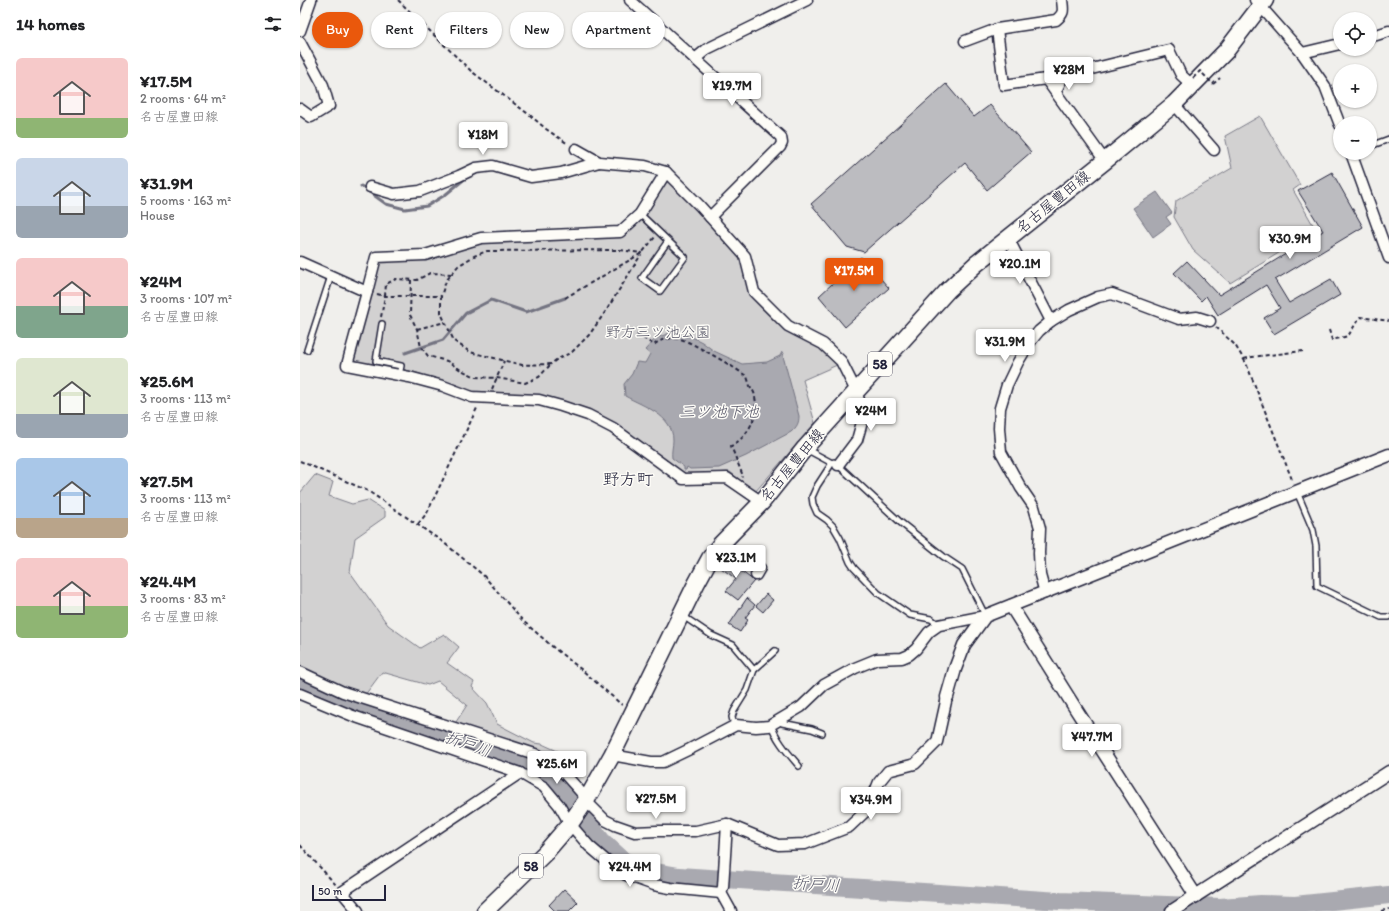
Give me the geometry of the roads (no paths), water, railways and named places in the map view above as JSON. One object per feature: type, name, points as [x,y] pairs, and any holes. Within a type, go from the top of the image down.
[{"type":"main road","name":"名古屋豊田線","points":[[485,911],[545,853],[572,821],[586,800],[612,755],[710,558],[720,545],[762,502],[805,448],[948,290],[976,264],[1174,104],[1192,82],[1226,51],[1260,2]]},
{"type":"street","points":[[300,31],[312,0]]},
{"type":"street","points":[[694,59],[707,48],[807,0]]},
{"type":"street","points":[[965,41],[997,29],[1056,20],[1064,12],[1062,0]]},
{"type":"street","points":[[635,2],[694,59],[781,136],[782,143],[710,217]]},
{"type":"street","points":[[1260,2],[1302,53],[1325,86],[1337,116]]},
{"type":"street","points":[[997,29],[1004,85],[1046,79],[1105,161]]},
{"type":"street","points":[[1377,35],[1389,31]]},
{"type":"street","points":[[300,42],[323,85],[329,106],[311,117],[300,110]]},
{"type":"street","points":[[1302,53],[1333,46]]},
{"type":"street","points":[[1056,92],[1063,76],[1169,50],[1181,75],[1192,82]]},
{"type":"street","points":[[1174,104],[1214,150]]},
{"type":"street","points":[[576,149],[599,162]]},
{"type":"street","points":[[1354,160],[1389,258]]},
{"type":"street","points":[[370,187],[394,194],[420,191],[476,168],[493,166],[531,177],[561,173],[599,162],[645,166],[666,172],[710,217],[745,256],[754,292],[788,326],[823,344],[841,361],[856,391],[864,415],[857,440],[835,464]]},
{"type":"street","points":[[666,172],[640,214],[620,232],[481,238],[425,255],[376,257],[347,366],[399,375],[443,386],[472,397],[539,400],[588,414],[613,428],[683,480],[727,478],[762,502]]},
{"type":"street","points":[[1008,238],[1050,322]]},
{"type":"street","points":[[300,262],[367,292]]},
{"type":"street","points":[[1045,593],[1040,575],[1040,528],[1034,507],[1021,488],[1001,452],[999,428],[1000,408],[1007,386],[1018,362],[1030,342],[1039,331],[1069,310],[1098,297],[1112,294],[1180,319],[1197,317],[1210,321]]},
{"type":"street","points":[[612,755],[651,762],[663,762],[736,725],[756,727],[769,726],[802,707],[824,685],[855,668],[877,659],[902,658],[909,655],[929,632],[939,625],[985,616],[1389,455]]},
{"type":"street","points":[[720,545],[744,557],[760,568],[756,575]]},
{"type":"street","points":[[1011,606],[1076,711],[1196,896]]},
{"type":"street","points":[[300,672],[343,692],[535,754],[562,771],[590,805],[605,820],[615,825],[636,832],[657,830],[696,831],[727,824],[778,845],[805,844],[849,827],[868,810],[879,782],[888,771],[915,764],[937,742],[947,697],[964,645],[985,616]]},
{"type":"street","points":[[300,694],[353,716],[520,773],[544,787],[572,821],[589,846],[616,869],[626,875],[654,885],[670,888],[722,890]]},
{"type":"street","points":[[1172,911],[1389,772]]},
{"type":"street","points":[[358,911],[342,892],[520,773]]},
{"type":"street","points":[[727,824],[722,890],[730,911]]},
{"type":"lane","points":[[1377,143],[1389,139]]},
{"type":"lane","points":[[640,214],[685,257],[660,291],[642,278],[668,241]]},
{"type":"lane","points":[[307,350],[331,276]]},
{"type":"lane","points":[[381,321],[376,361],[401,366],[399,375]]},
{"type":"lane","points":[[805,448],[835,464],[900,522],[944,557],[962,569],[985,616]]},
{"type":"lane","points":[[835,464],[817,486],[812,497],[817,513],[833,526],[854,568],[878,594],[910,615],[931,619],[939,625]]},
{"type":"lane","points":[[1297,492],[1313,530],[1316,546],[1317,586],[1380,617],[1389,617]]},
{"type":"lane","points":[[681,615],[706,632],[733,645],[754,670]]},
{"type":"lane","points":[[734,726],[732,717],[734,711],[747,690],[754,670],[775,651]]},
{"type":"lane","points":[[799,766],[774,731],[775,722],[812,729],[822,733]]},
{"type":"water","points":[[1157,192],[1172,213],[1166,217],[1171,224],[1153,237],[1133,208]]},
{"type":"water","name":"三ツ池下池","points":[[673,332],[690,336],[702,342],[714,351],[742,364],[767,362],[780,356],[782,352],[784,353],[783,356],[799,416],[798,423],[795,428],[791,432],[746,456],[719,468],[690,469],[687,467],[686,470],[684,470],[684,467],[672,458],[672,431],[668,424],[656,412],[625,396],[624,384],[632,374],[637,362],[645,363],[650,354],[645,350],[656,338]]},
{"type":"waterway","points":[[361,186],[386,204],[405,209],[427,206],[445,195],[467,177]]},
{"type":"waterway","points":[[405,353],[443,340],[466,313],[491,300],[526,312],[565,298]]},
{"type":"waterway","name":"折戸川","points":[[300,683],[353,705],[534,767],[554,778],[602,841],[624,861],[644,870],[679,876],[1060,901],[1220,907],[1261,904],[1295,905],[1389,895]]},
{"type":"district","name":"野方町","points":[[628,479]]},
{"type":"park label","name":"野方三ツ池公園","points":[[658,332]]}]
